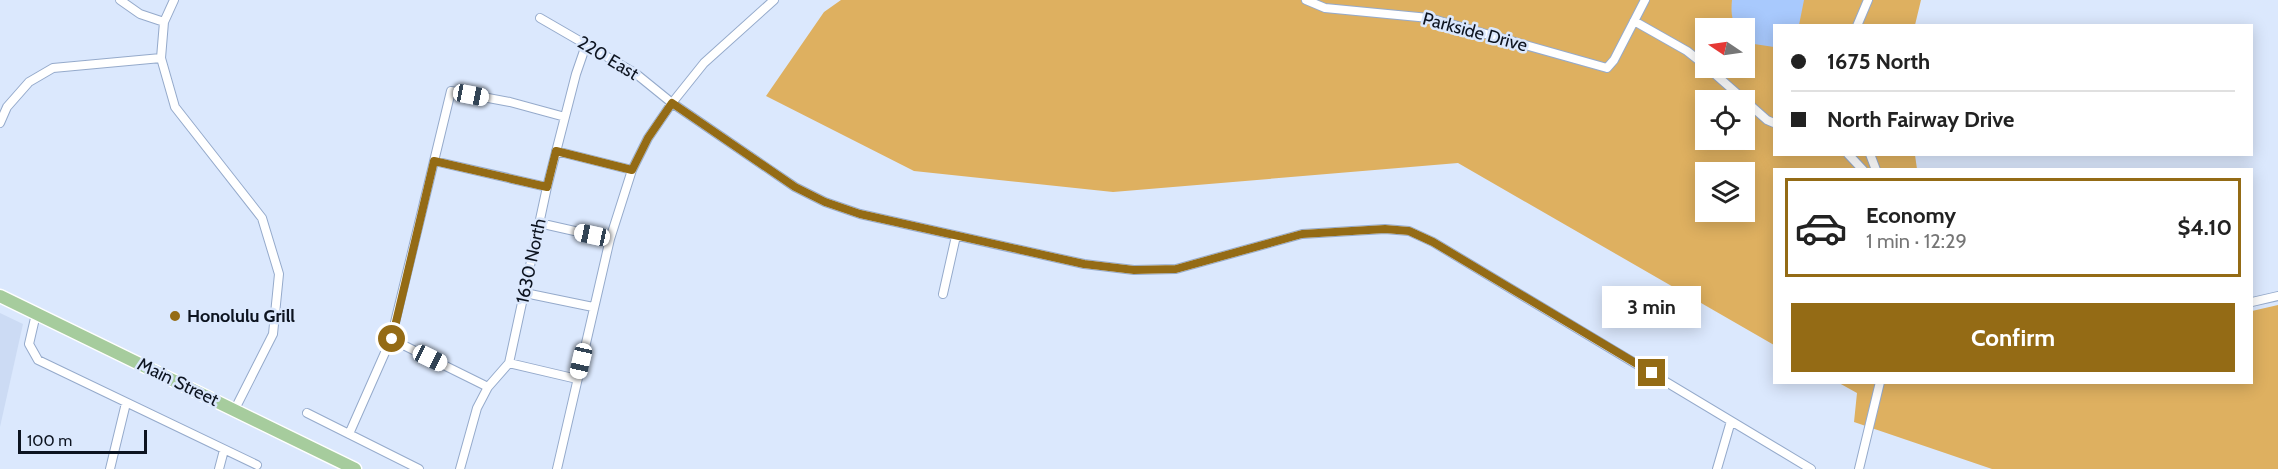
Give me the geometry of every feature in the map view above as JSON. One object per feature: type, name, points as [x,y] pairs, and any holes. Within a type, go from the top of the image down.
[{"type":"main road","name":"Main Street","points":[[0,297],[355,469]]},
{"type":"street","points":[[120,0],[140,14],[164,22]]},
{"type":"street","points":[[174,0],[164,22],[161,58],[175,107],[262,218],[279,274],[273,334],[235,409]]},
{"type":"street","points":[[557,469],[609,239],[632,170],[648,138],[704,63],[774,0]]},
{"type":"street","name":"Parkside Drive","points":[[1306,0],[1325,8],[1430,18],[1606,68],[1614,60],[1634,21]]},
{"type":"street","points":[[1645,0],[1634,21],[1695,57]]},
{"type":"street","points":[[1858,24],[1868,0]]},
{"type":"street","name":"220 East","points":[[540,18],[635,73],[672,103],[795,187],[825,202],[860,214],[1084,264],[1134,270],[1176,269],[1302,234],[1385,229],[1409,231],[1433,242],[1811,469]]},
{"type":"street","name":"1630 North","points":[[460,469],[477,408],[488,387],[509,363],[538,223],[586,45]]},
{"type":"street","points":[[0,123],[7,107],[30,82],[53,68],[161,58]]},
{"type":"street","points":[[1719,78],[1767,120],[1773,123]]},
{"type":"street","points":[[349,434],[392,339],[451,91],[510,102],[565,117]]},
{"type":"street","points":[[556,151],[632,170]]},
{"type":"street","points":[[1850,156],[1861,168]]},
{"type":"street","points":[[434,161],[547,187]]},
{"type":"street","points":[[538,223],[609,239]]},
{"type":"street","points":[[943,294],[956,236]]},
{"type":"street","points":[[525,293],[593,307]]},
{"type":"street","points":[[2253,302],[2278,296]]},
{"type":"street","points":[[36,314],[29,344],[38,360],[257,465]]},
{"type":"street","points":[[392,339],[488,387]]},
{"type":"street","points":[[509,363],[577,379]]},
{"type":"street","points":[[1859,469],[1880,384]]},
{"type":"street","points":[[110,469],[126,403]]},
{"type":"street","points":[[307,413],[419,469]]},
{"type":"street","points":[[1717,469],[1731,421]]},
{"type":"street","points":[[219,469],[224,450]]},
{"type":"shaded area","points":[[841,0],[1921,0],[1915,24],[1773,24],[1773,156],[1915,156],[1917,168],[1773,168],[1773,344],[1458,163],[1113,192],[914,171],[766,96],[824,12]]},
{"type":"shaded area","points":[[2278,305],[2278,469],[1992,469],[1854,422],[1857,393],[1841,384],[2253,384],[2253,311]]},
{"type":"shaded area","points":[[0,313],[23,324],[0,427]]},
{"type":"water","points":[[1732,0],[1804,0],[1799,24],[1773,24],[1773,47],[1755,44],[1755,18],[1733,18]]},
{"type":"place","name":"Honolulu Grill","points":[[175,316]]},
{"type":"route","points":[[392,339],[434,161],[547,187],[556,151],[632,170],[648,138],[672,103],[795,187],[825,202],[860,214],[1084,264],[1134,270],[1176,269],[1302,234],[1385,229],[1409,231],[1433,242],[1652,373]]}]
